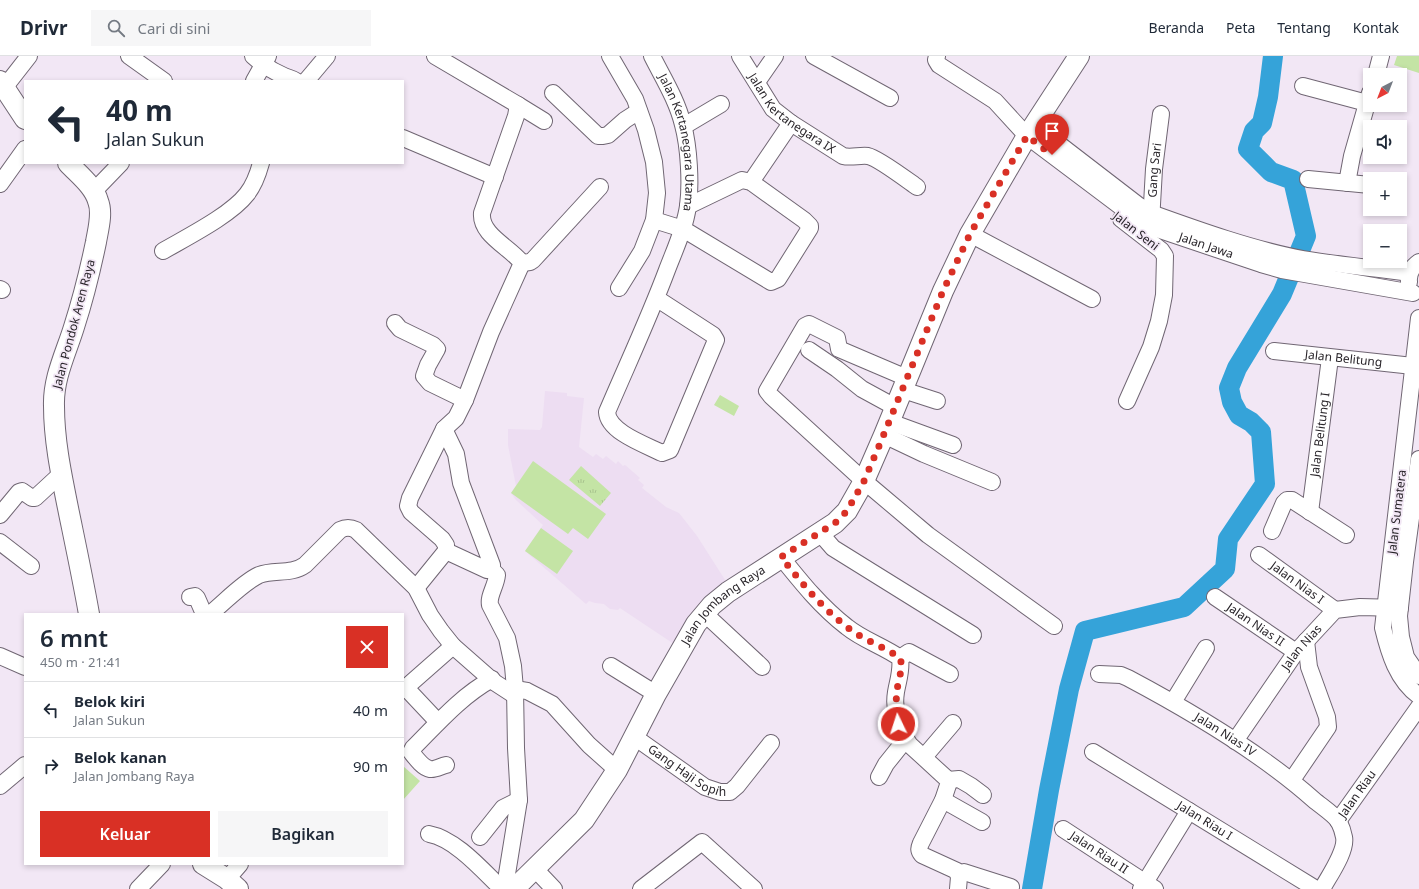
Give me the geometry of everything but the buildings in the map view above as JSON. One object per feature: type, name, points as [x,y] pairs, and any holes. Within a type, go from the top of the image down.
[{"type":"main road","name":"Jalan Jombang Raya","points":[[514,889],[536,869],[584,820],[617,770],[633,736],[688,637],[696,624],[712,605],[728,592],[835,523],[847,511],[864,481],[943,291],[970,234],[1028,135],[1079,56]]},
{"type":"main road","points":[[2,84],[24,117]]},
{"type":"main road","name":"Jalan Pondok Aren Raya","points":[[69,164],[94,191],[99,201],[100,216],[87,283],[56,384],[54,405],[61,474],[89,613]]},
{"type":"main road","points":[[204,865],[232,884]]},
{"type":"street","points":[[2,84],[29,56]]},
{"type":"street","points":[[129,56],[163,80]]},
{"type":"street","points":[[307,80],[327,56]]},
{"type":"street","points":[[435,56],[544,121]]},
{"type":"street","points":[[610,56],[635,99],[646,130],[654,162],[656,192],[654,220],[642,251],[619,288]]},
{"type":"street","name":"Jalan Kertanegara Utama","points":[[652,56],[679,110],[684,126],[689,172],[688,206],[683,229],[607,415],[608,419],[623,434],[662,453],[670,450],[716,340],[713,336],[656,298]]},
{"type":"street","name":"Jalan Kertanegara IX","points":[[740,56],[773,109],[791,123],[843,156],[871,157],[917,187]]},
{"type":"street","points":[[757,82],[775,56]]},
{"type":"street","points":[[814,56],[890,98]]},
{"type":"street","points":[[937,56],[937,63],[996,101],[1028,135]]},
{"type":"street","points":[[1378,68],[1381,56]]},
{"type":"street","points":[[254,80],[261,59],[285,77],[294,80]]},
{"type":"street","points":[[1303,86],[1363,97]]},
{"type":"street","points":[[553,93],[598,136],[608,135],[625,120],[639,111]]},
{"type":"street","points":[[684,126],[721,104]]},
{"type":"street","points":[[518,105],[516,116],[482,213],[482,220],[486,229],[496,239],[514,252],[522,263]]},
{"type":"street","points":[[1347,183],[1352,156],[1365,112]]},
{"type":"street","name":"Gang Sari","points":[[1151,220],[1161,114]]},
{"type":"street","points":[[751,182],[791,123]]},
{"type":"street","name":"Jalan Jawa","points":[[1028,135],[1140,221],[1151,220],[1235,241],[1278,261],[1416,295]]},
{"type":"street","name":"Jalan Seni","points":[[1028,135],[1056,168],[1161,250],[1165,256],[1164,295],[1159,321],[1151,347],[1127,401]]},
{"type":"street","points":[[404,138],[495,177]]},
{"type":"street","points":[[0,184],[24,150]]},
{"type":"street","points":[[94,191],[120,164]]},
{"type":"street","points":[[163,251],[210,223],[240,201],[252,187],[261,164]]},
{"type":"street","points":[[1308,179],[1363,184]]},
{"type":"street","points":[[654,220],[683,229],[771,282],[778,279],[810,228],[810,226],[751,182],[742,180],[688,206]]},
{"type":"street","points":[[522,263],[533,260],[600,188]]},
{"type":"street","points":[[970,234],[1092,299]]},
{"type":"street","points":[[416,588],[446,551],[446,544],[411,512],[408,506],[410,498],[444,429],[456,418],[465,400],[491,332],[522,263]]},
{"type":"street","name":"Jalan Jawa","points":[[1301,266],[1414,267]]},
{"type":"street","points":[[1414,267],[1409,283],[1416,295]]},
{"type":"street","name":"Jalan Sumatera","points":[[1419,318],[1402,468],[1392,608],[1399,616],[1401,637],[1406,657],[1419,676]]},
{"type":"street","points":[[395,322],[400,328],[433,345],[436,350],[424,376],[430,383],[465,400]]},
{"type":"street","points":[[992,482],[924,454],[896,406],[856,357],[839,349],[838,339],[835,336],[811,324],[807,324],[767,391],[771,396],[864,481],[928,535],[1054,626]]},
{"type":"street","points":[[809,350],[848,377],[862,389],[896,406],[953,445]]},
{"type":"street","name":"Jalan Belitung","points":[[1274,351],[1413,366]]},
{"type":"street","points":[[848,377],[856,357]]},
{"type":"street","name":"Jalan Belitung I","points":[[1310,512],[1330,358]]},
{"type":"street","points":[[896,406],[937,401]]},
{"type":"street","points":[[444,429],[456,454],[461,483],[492,565],[491,569],[496,575],[496,582],[489,601],[492,610],[507,638],[513,666],[519,800],[506,874],[514,889]]},
{"type":"street","points":[[1402,468],[1419,467]]},
{"type":"street","name":"Jalan Sumatera","points":[[1419,467],[1404,562],[1392,608],[1384,628],[1394,664],[1404,680],[1419,696]]},
{"type":"street","points":[[0,515],[19,492],[22,491],[32,498],[35,498],[61,474]]},
{"type":"street","points":[[1272,531],[1284,503],[1288,500],[1292,500],[1346,535]]},
{"type":"street","points":[[211,613],[249,581],[260,575],[272,572],[298,570],[305,565],[340,530],[348,527],[356,530],[416,588],[430,615],[453,646],[492,679],[514,692],[527,691],[552,704],[589,745],[617,770]]},
{"type":"street","points":[[820,533],[833,548],[973,635]]},
{"type":"street","points":[[0,542],[31,566]]},
{"type":"street","points":[[446,551],[487,570],[491,569]]},
{"type":"street","name":"Jalan Nias I","points":[[1259,555],[1335,610]]},
{"type":"street","points":[[781,557],[818,601],[847,627],[868,641],[892,652],[900,658],[902,666],[896,694],[898,724],[906,739],[948,780],[949,787],[921,843],[919,852],[922,855],[954,869],[958,881]]},
{"type":"street","points":[[190,597],[195,596],[197,598],[204,613]]},
{"type":"street","name":"Jalan Nias II","points":[[1215,597],[1301,646]]},
{"type":"street","points":[[1335,610],[1360,607],[1392,608]]},
{"type":"street","name":"Jalan Nias","points":[[1235,741],[1301,646],[1335,610]]},
{"type":"street","points":[[705,614],[762,667]]},
{"type":"street","points":[[438,722],[404,689],[453,646]]},
{"type":"street","points":[[1292,780],[1328,727],[1327,717],[1301,646]]},
{"type":"street","points":[[1173,702],[1206,648]]},
{"type":"street","points":[[900,658],[909,652],[950,674]]},
{"type":"street","points":[[0,656],[24,668]]},
{"type":"street","points":[[611,666],[656,694]]},
{"type":"street","name":"Jalan Nias IV","points":[[1099,674],[1121,675],[1173,702],[1235,741],[1292,780],[1338,821]]},
{"type":"street","points":[[446,765],[432,770],[428,769],[416,759],[411,752],[438,722],[476,689],[492,679]]},
{"type":"street","name":"Jalan Riau","points":[[1322,889],[1342,853],[1344,845],[1344,835],[1338,821],[1419,707]]},
{"type":"street","points":[[924,757],[953,722]]},
{"type":"street","name":"Gang Haji Sopih","points":[[633,736],[705,787],[720,792],[730,792],[737,786],[771,744]]},
{"type":"street","points":[[880,777],[886,764],[906,739]]},
{"type":"street","name":"Jalan Riau I","points":[[1094,752],[1316,889]]},
{"type":"street","points":[[0,786],[24,766]]},
{"type":"street","points":[[948,780],[959,779],[975,788],[983,795]]},
{"type":"street","points":[[480,837],[503,808],[519,800]]},
{"type":"street","points":[[943,800],[982,822]]},
{"type":"street","points":[[1147,887],[1189,811]]},
{"type":"street","name":"Jalan Riau II","points":[[1063,830],[1147,887]]},
{"type":"street","points":[[429,834],[449,841],[479,866],[502,889]]},
{"type":"street","points":[[641,889],[702,842],[754,889]]},
{"type":"street","points":[[138,889],[161,865]]},
{"type":"street","points":[[232,884],[240,865]]},
{"type":"street","points":[[536,869],[554,889]]},
{"type":"street","points":[[958,881],[964,872],[1011,887]]},
{"type":"shaded area","points":[[545,391],[567,393],[567,396],[584,398],[579,447],[593,457],[596,454],[603,459],[606,456],[616,464],[618,461],[623,466],[625,465],[640,478],[638,480],[644,485],[642,488],[666,507],[679,513],[697,536],[727,583],[674,644],[620,608],[618,610],[610,609],[604,604],[589,601],[586,604],[525,551],[543,525],[516,500],[511,493],[516,486],[508,445],[508,429],[540,430],[542,427]]},
{"type":"green space","points":[[1397,56],[1419,56],[1419,73],[1394,65]]},
{"type":"green space","points":[[720,395],[739,406],[734,416],[714,405]]},
{"type":"green space","points":[[533,461],[606,514],[588,539],[573,528],[568,534],[511,493]]},
{"type":"green space","points":[[581,466],[611,493],[600,506],[569,480]]},
{"type":"green space","points":[[541,528],[573,551],[557,574],[525,551]]},
{"type":"green space","points":[[404,767],[420,781],[404,799]]},
{"type":"waterway","points":[[1032,889],[1049,790],[1069,689],[1085,631],[1184,607],[1225,569],[1228,539],[1265,484],[1261,432],[1251,422],[1239,415],[1232,402],[1229,388],[1237,368],[1282,294],[1306,236],[1293,180],[1271,172],[1248,149],[1254,131],[1262,123],[1268,97],[1273,56]]},
{"type":"route","points":[[898,724],[896,694],[902,666],[900,658],[877,644],[868,641],[847,627],[818,601],[781,557],[835,523],[847,511],[864,481],[890,422],[943,291],[970,234],[1027,136],[1052,155]]}]
